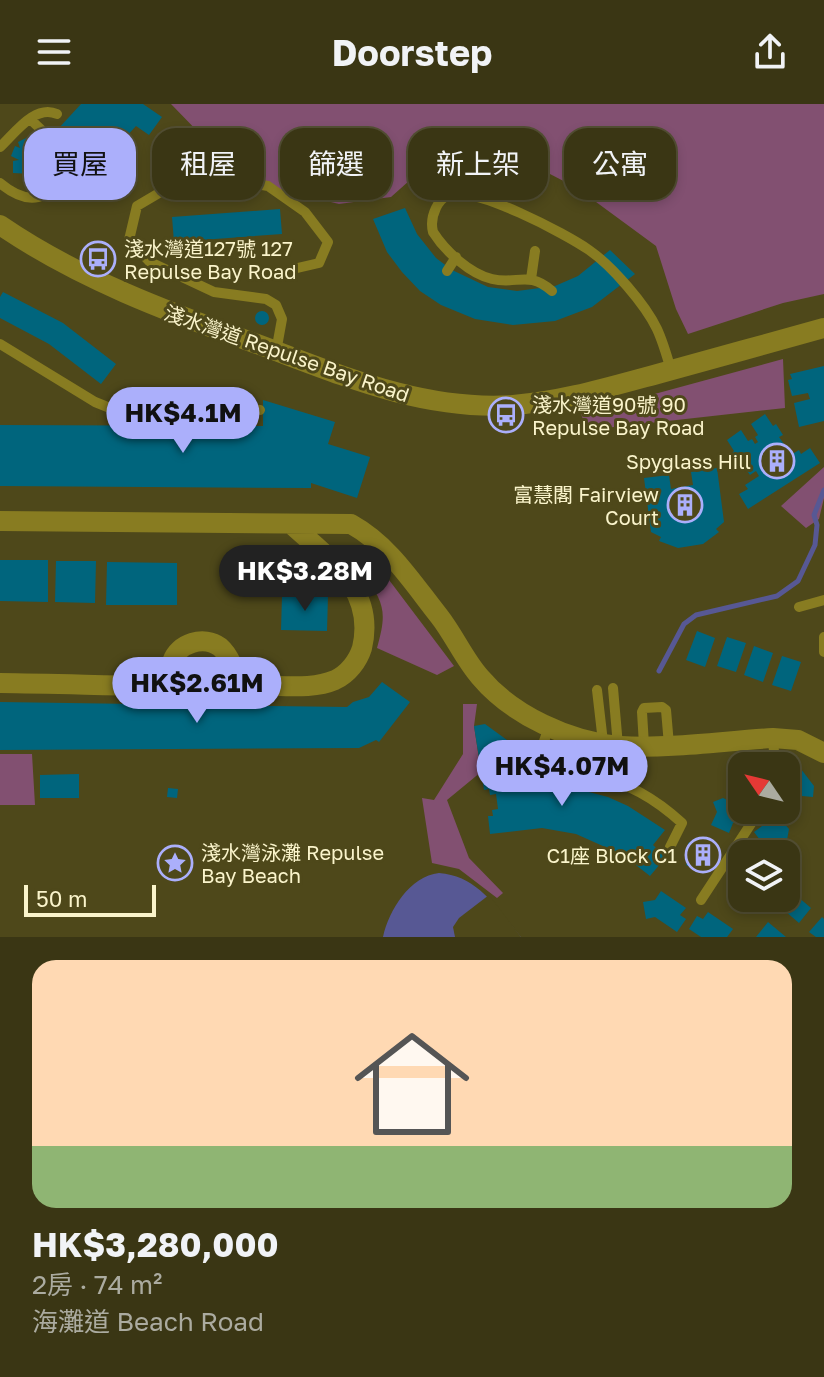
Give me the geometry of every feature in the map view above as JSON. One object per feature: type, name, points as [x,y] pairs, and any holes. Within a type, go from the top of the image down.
[{"type":"street","name":"淺水灣道 Repulse Bay Road","points":[[0,225],[54,258],[135,298],[395,394],[427,400],[513,405],[556,399],[824,328]]},
{"type":"street","points":[[0,521],[351,524],[372,536],[388,552],[452,632],[479,677],[511,705],[549,727],[610,744],[669,745],[773,738],[798,740],[824,753]]},
{"type":"street","points":[[0,683],[175,687],[318,685],[336,679],[355,662],[363,644],[365,612],[355,590],[337,567],[291,524]]},
{"type":"street","points":[[175,687],[171,673],[173,659],[181,648],[193,641],[208,642],[220,648],[233,671],[252,686]]},
{"type":"lane","points":[[0,147],[44,110],[57,114]]},
{"type":"lane","points":[[0,183],[16,195],[33,199],[43,197],[76,171],[74,161],[30,119]]},
{"type":"lane","points":[[276,352],[282,319],[276,305],[266,299],[214,292],[150,262],[129,240],[137,206],[193,173],[268,186],[305,212],[328,242],[319,263],[293,269]]},
{"type":"lane","points":[[552,291],[537,280],[490,279],[456,257],[439,242],[431,227],[434,211],[447,195],[460,194],[531,217],[590,250],[616,274],[652,319],[671,370]]},
{"type":"lane","points":[[531,279],[535,251]]},
{"type":"lane","points":[[447,271],[456,257]]},
{"type":"lane","points":[[0,344],[110,408],[126,408],[156,398],[260,410]]},
{"type":"lane","points":[[799,607],[824,600]]},
{"type":"lane","points":[[824,637],[824,652]]},
{"type":"lane","points":[[610,744],[613,688]]},
{"type":"lane","points":[[597,690],[610,744]]},
{"type":"lane","points":[[644,745],[642,712],[644,708],[662,707],[666,710],[669,745]]},
{"type":"lane","points":[[549,727],[536,764],[543,774],[554,778],[574,776],[603,779],[642,794],[682,823],[670,847]]},
{"type":"lane","points":[[773,738],[774,752]]},
{"type":"lane","points":[[701,900],[751,824]]},
{"type":"shaded area","points":[[171,104],[824,104],[824,294],[783,303],[688,334],[676,309],[656,246],[593,200],[676,200],[676,128],[564,128],[564,181],[548,173],[548,128],[408,128],[408,182],[392,196],[392,128],[280,128],[280,189],[264,181],[264,128],[194,128]]},
{"type":"shaded area","points":[[323,200],[369,200],[339,204]]},
{"type":"shaded area","points":[[783,359],[785,408],[587,430],[581,414]]},
{"type":"shaded area","points":[[824,467],[824,498],[819,519],[806,528],[781,506]]},
{"type":"shaded area","points":[[377,564],[454,666],[437,675],[377,648],[382,609],[363,573]]},
{"type":"shaded area","points":[[463,704],[477,704],[474,726],[481,772],[447,800],[469,858],[503,893],[497,898],[459,869],[432,863],[422,798],[434,800],[463,754]]},
{"type":"shaded area","points":[[0,754],[32,754],[35,805],[0,805]]},
{"type":"water","points":[[439,873],[465,880],[476,887],[521,937],[383,937],[390,916],[402,896],[419,880]]},
{"type":"pier","points":[[489,895],[521,937],[455,937],[453,927],[459,918]]},
{"type":"building","points":[[81,104],[143,104],[162,117],[149,135],[136,126],[59,128]]},
{"type":"building","points":[[24,139],[24,174],[13,173],[13,161],[19,160],[11,156],[15,146],[20,148],[18,142]]},
{"type":"building","points":[[405,208],[417,234],[436,258],[452,270],[488,287],[517,291],[555,286],[578,276],[610,250],[635,274],[592,307],[555,321],[513,325],[475,319],[441,305],[420,291],[387,252],[373,219]]},
{"type":"building","points":[[280,209],[282,234],[174,242],[172,217]]},
{"type":"building","points":[[3,292],[63,323],[116,364],[101,384],[49,344],[0,318],[0,297]]},
{"type":"building","points":[[262,311],[269,318],[262,325],[255,318]]},
{"type":"building","points":[[824,366],[824,421],[799,427],[794,403],[810,399],[808,393],[792,396],[788,380],[792,379],[790,374]]},
{"type":"building","points":[[263,400],[335,422],[328,444],[370,457],[357,498],[311,483],[311,488],[0,486],[0,425],[263,426]]},
{"type":"building","name":"Spyglass Hill","points":[[765,414],[783,435],[779,437],[788,450],[781,455],[784,459],[799,450],[801,454],[810,448],[820,463],[748,509],[739,494],[748,489],[745,485],[759,476],[756,471],[750,475],[741,462],[738,464],[727,440],[741,430],[748,441],[758,442],[755,437],[758,435],[751,424]]},
{"type":"building","name":"富慧閣 Fairview Court","points":[[717,468],[724,522],[716,529],[719,532],[703,544],[678,548],[659,541],[661,537],[651,532],[644,478],[669,475],[671,489],[693,485],[691,472]]},
{"type":"building","points":[[0,560],[48,560],[48,602],[0,601]]},
{"type":"building","points":[[56,561],[96,561],[95,603],[55,602]]},
{"type":"building","points":[[107,562],[177,563],[177,605],[106,605]]},
{"type":"building","points":[[282,596],[328,596],[327,631],[281,630]]},
{"type":"building","points":[[697,631],[715,638],[705,667],[686,660]]},
{"type":"building","points":[[727,637],[746,643],[736,672],[717,666]]},
{"type":"building","points":[[754,646],[773,653],[763,682],[744,675]]},
{"type":"building","points":[[782,656],[801,662],[791,691],[772,685]]},
{"type":"building","points":[[382,682],[410,702],[379,742],[376,740],[359,748],[0,750],[0,702],[347,707],[369,697]]},
{"type":"building","points":[[485,724],[507,740],[509,752],[515,751],[520,784],[566,786],[608,797],[628,806],[665,830],[653,845],[666,857],[650,876],[623,855],[576,834],[542,828],[490,834],[488,816],[493,816],[492,810],[498,809],[496,794],[490,795],[489,789],[484,790],[474,726]]},
{"type":"building","points":[[800,770],[814,786],[813,797],[800,798]]},
{"type":"building","points":[[79,774],[79,798],[40,798],[40,775]]},
{"type":"building","points":[[168,788],[178,789],[177,798],[167,797]]},
{"type":"building","points":[[723,798],[728,800],[728,824],[733,824],[729,833],[711,825],[717,812],[713,802]]},
{"type":"building","points":[[785,824],[789,829],[787,840],[760,840],[754,832],[762,826]]},
{"type":"building","name":"C1座 Block C1","points":[[698,839],[718,848],[713,857],[716,862],[708,864],[704,873],[686,865],[692,853],[688,843]]},
{"type":"building","points":[[661,891],[686,908],[680,915],[686,919],[677,932],[655,917],[646,919],[643,902],[655,900]]},
{"type":"building","points":[[800,899],[811,908],[799,923],[786,912],[800,912]]},
{"type":"building","points":[[708,912],[733,929],[727,937],[701,937],[689,929],[697,916],[703,919]]},
{"type":"building","points":[[822,917],[824,937],[816,937],[809,932]]},
{"type":"building","points":[[768,922],[786,937],[756,937]]},
{"type":"waterway","points":[[659,671],[684,624],[696,615],[777,596],[798,581],[815,545],[817,525],[814,515],[824,490]]},
{"type":"place","name":"淺水灣道127號 127 Repulse Bay Road","points":[[98,259]]},
{"type":"place","name":"淺水灣道90號 90 Repulse Bay Road","points":[[506,415]]},
{"type":"place","name":"Spyglass Hill","points":[[777,461]]},
{"type":"place","name":"富慧閣 Fairview Court","points":[[685,505]]},
{"type":"place","name":"C1座 Block C1","points":[[703,855]]},
{"type":"place","name":"淺水灣泳灘 Repulse Bay Beach","points":[[175,863]]}]
